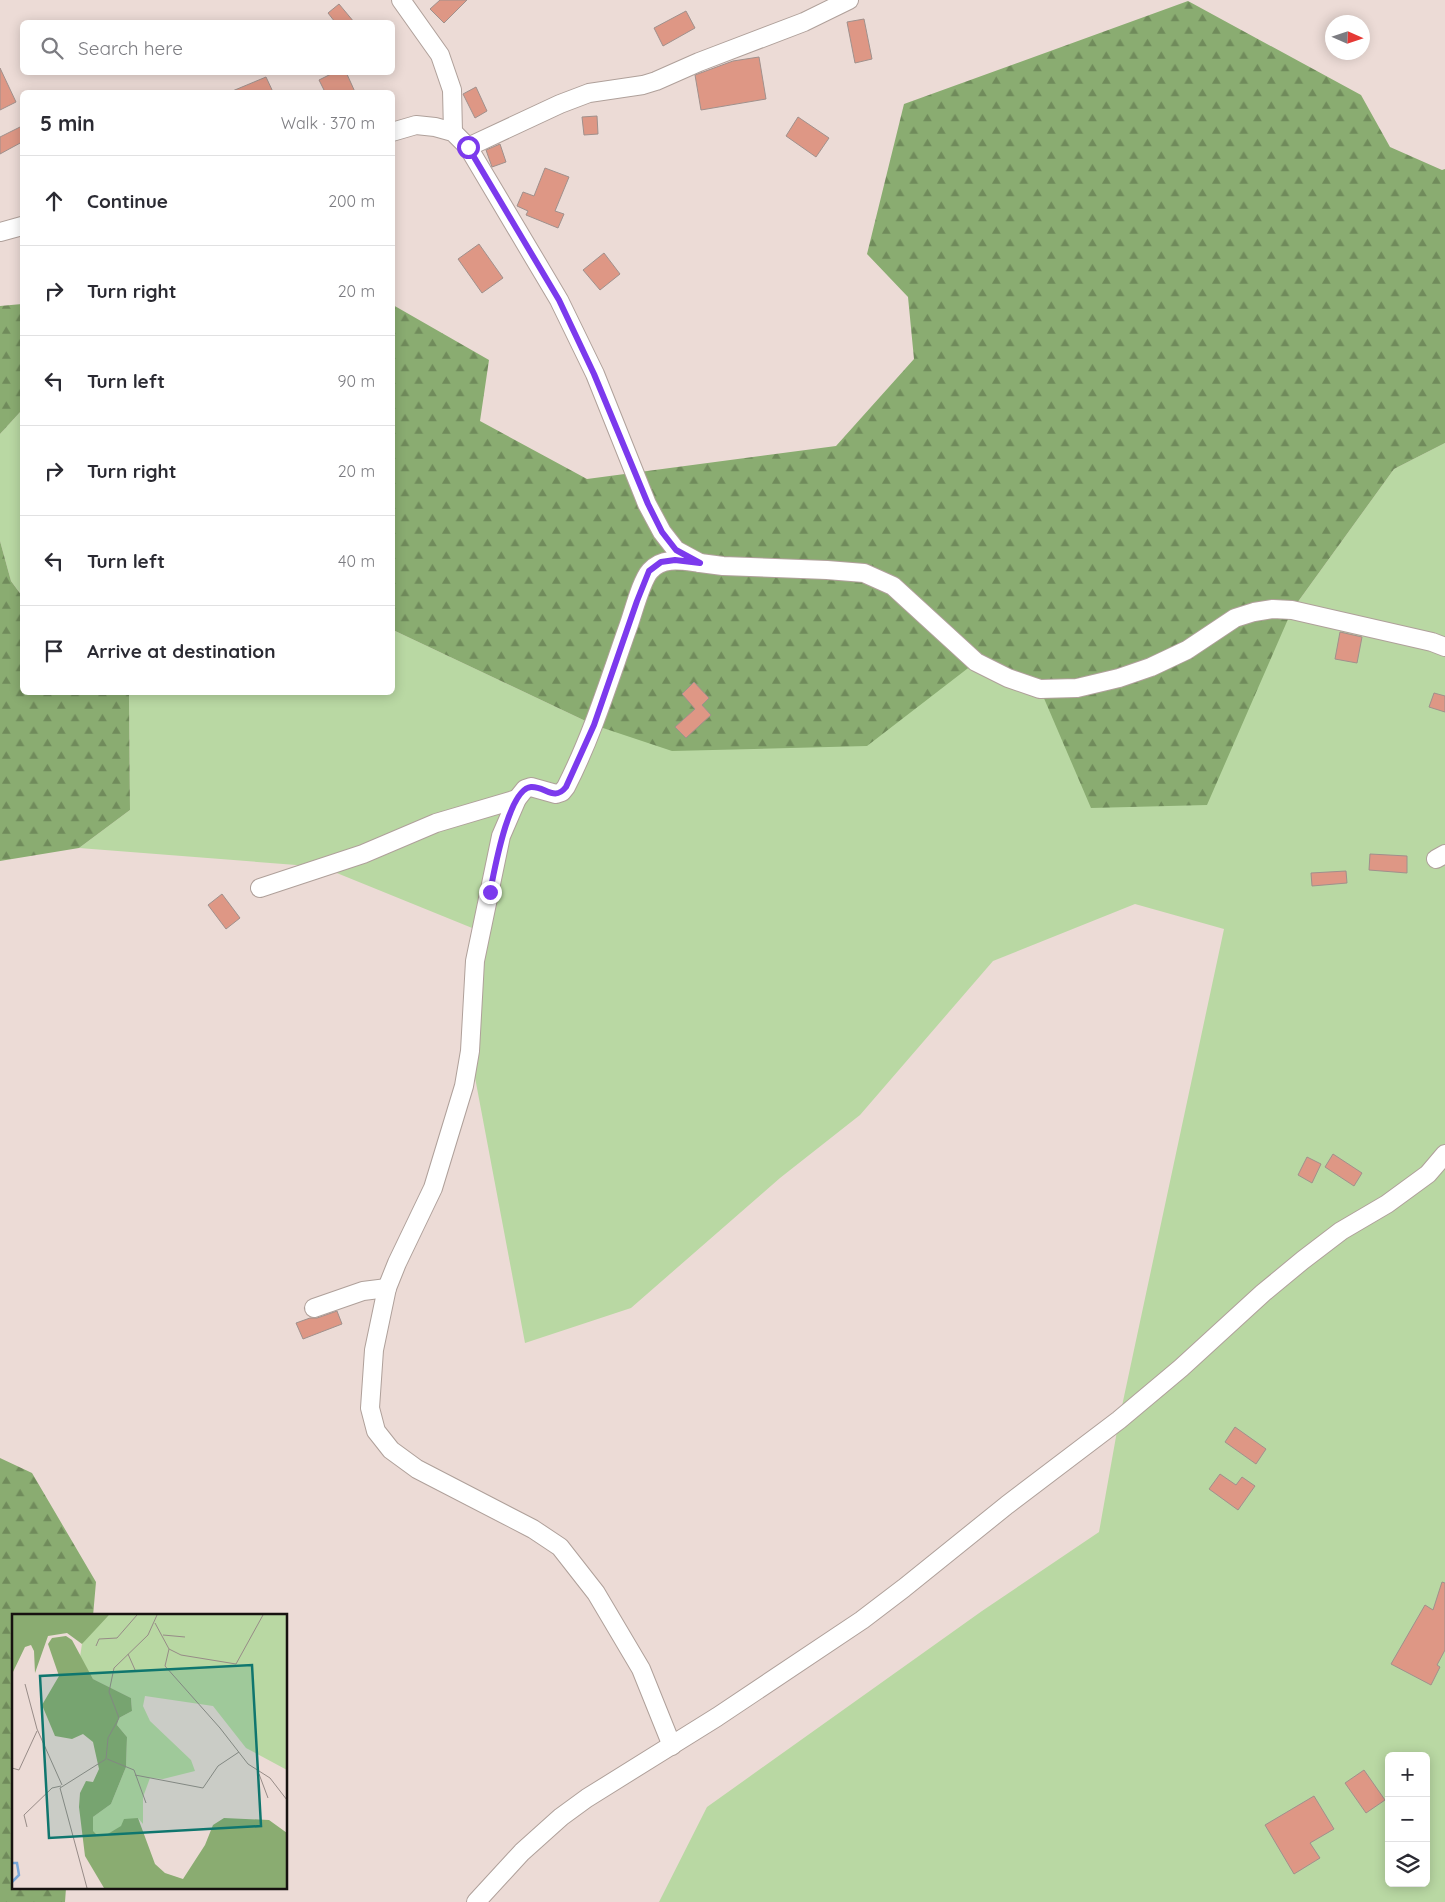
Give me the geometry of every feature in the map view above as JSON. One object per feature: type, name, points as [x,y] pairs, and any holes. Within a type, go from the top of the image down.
[{"type":"street","points":[[401,0],[440,55],[452,90],[452,132]]},
{"type":"street","points":[[468,147],[560,104],[589,93],[643,85],[656,81],[699,62],[804,22],[849,0]]},
{"type":"street","points":[[395,131],[416,125],[435,127],[452,132],[468,147],[559,300],[594,374],[648,504],[662,532],[676,550],[700,563]]},
{"type":"street","points":[[0,232],[20,227]]},
{"type":"street","points":[[672,1746],[642,1669],[596,1593],[560,1547],[533,1530],[417,1469],[391,1450],[376,1431],[370,1408],[374,1350],[387,1288],[433,1188],[464,1086],[470,1051],[475,961],[501,836],[518,798],[525,789],[531,787],[556,794],[562,792],[566,787],[594,725],[649,571],[661,562],[675,560],[723,566],[864,573],[893,586],[976,662],[1008,678],[1040,688],[1078,688],[1135,672],[1187,650],[1235,618],[1273,609],[1292,610],[1432,642],[1445,647]]},
{"type":"street","points":[[260,888],[363,854],[436,823],[518,798]]},
{"type":"street","points":[[476,1902],[522,1852],[561,1817],[587,1798],[672,1746],[804,1660],[904,1588],[1006,1505],[1119,1420],[1303,1260],[1341,1231],[1387,1204],[1428,1174],[1445,1154]]},
{"type":"street","points":[[314,1308],[364,1291],[387,1288]]},
{"type":"green space","points":[[1188,1],[1361,95],[1390,147],[1442,170],[1445,169],[1445,443],[1394,469],[1292,610],[1207,805],[1091,808],[1040,689],[976,662],[867,746],[672,751],[594,725],[395,631],[395,306],[489,360],[480,421],[587,479],[836,446],[914,359],[908,297],[867,254],[904,104]]},
{"type":"green space","points":[[20,304],[20,412],[0,434],[0,306]]},
{"type":"green space","points":[[20,412],[20,593],[11,581],[0,541],[0,434]]},
{"type":"green space","points":[[1445,443],[1445,1902],[659,1902],[707,1807],[982,1611],[1099,1532],[1119,1420],[1224,929],[1135,904],[993,961],[860,1115],[780,1178],[631,1308],[525,1343],[470,1051],[482,932],[322,867],[79,848],[130,810],[129,695],[395,695],[395,631],[594,725],[1292,610],[1394,469]]},
{"type":"green space","points":[[0,541],[11,581],[20,593],[20,695],[129,695],[130,810],[79,848],[0,861]]},
{"type":"green space","points":[[0,1458],[32,1473],[96,1582],[93,1614],[12,1614],[12,1890],[66,1890],[65,1902],[0,1902]]},
{"type":"building","points":[[440,0],[467,0],[444,23],[430,9]]},
{"type":"building","points":[[339,4],[352,20],[333,20],[328,13]]},
{"type":"building","points":[[686,11],[695,28],[663,46],[654,28]]},
{"type":"building","points":[[864,19],[872,59],[855,63],[847,22]]},
{"type":"building","points":[[759,57],[766,99],[701,110],[695,75],[733,61]]},
{"type":"building","points":[[0,68],[16,102],[0,110]]},
{"type":"building","points":[[329,75],[347,75],[354,90],[324,90],[319,80]]},
{"type":"building","points":[[266,77],[272,90],[235,90]]},
{"type":"building","points":[[476,87],[487,111],[475,118],[463,94]]},
{"type":"building","points":[[597,116],[598,134],[584,135],[582,117]]},
{"type":"building","points":[[798,117],[829,138],[816,157],[786,136]]},
{"type":"building","points":[[20,127],[20,143],[0,154],[0,137]]},
{"type":"building","points":[[500,144],[506,162],[492,167],[486,150]]},
{"type":"building","points":[[545,168],[569,177],[555,211],[564,214],[558,228],[526,215],[528,211],[517,206],[523,192],[534,196]]},
{"type":"building","points":[[479,244],[503,278],[482,293],[458,259]]},
{"type":"building","points":[[604,253],[620,274],[600,290],[583,270]]},
{"type":"building","points":[[1340,632],[1362,637],[1357,663],[1335,659]]},
{"type":"building","points":[[694,682],[709,698],[702,705],[711,715],[686,738],[675,727],[695,709],[682,694]]},
{"type":"building","points":[[1434,693],[1445,696],[1445,712],[1429,707]]},
{"type":"building","points":[[1370,854],[1407,856],[1407,873],[1369,870]]},
{"type":"building","points":[[1346,871],[1347,883],[1312,886],[1311,873]]},
{"type":"building","points":[[222,894],[240,918],[226,929],[208,905]]},
{"type":"building","points":[[1333,1154],[1362,1173],[1354,1186],[1325,1167]]},
{"type":"building","points":[[1307,1157],[1321,1164],[1312,1183],[1298,1175]]},
{"type":"building","points":[[337,1311],[342,1324],[303,1339],[296,1323]]},
{"type":"building","points":[[1235,1427],[1266,1449],[1256,1464],[1225,1442]]},
{"type":"building","points":[[1220,1474],[1236,1485],[1242,1477],[1255,1486],[1238,1510],[1209,1489]]},
{"type":"building","points":[[1442,1582],[1445,1583],[1445,1650],[1437,1665],[1440,1667],[1431,1685],[1391,1664],[1425,1605],[1433,1610]]},
{"type":"building","points":[[1364,1770],[1385,1800],[1366,1813],[1345,1783]]},
{"type":"building","points":[[1314,1796],[1334,1829],[1310,1843],[1320,1858],[1294,1874],[1265,1825]]},
{"type":"route","points":[[468,147],[559,300],[594,374],[648,504],[662,532],[676,550],[700,563],[675,560],[661,562],[649,571],[580,760],[562,792],[556,794],[531,787],[525,789],[518,798],[501,836],[490,892]]}]
